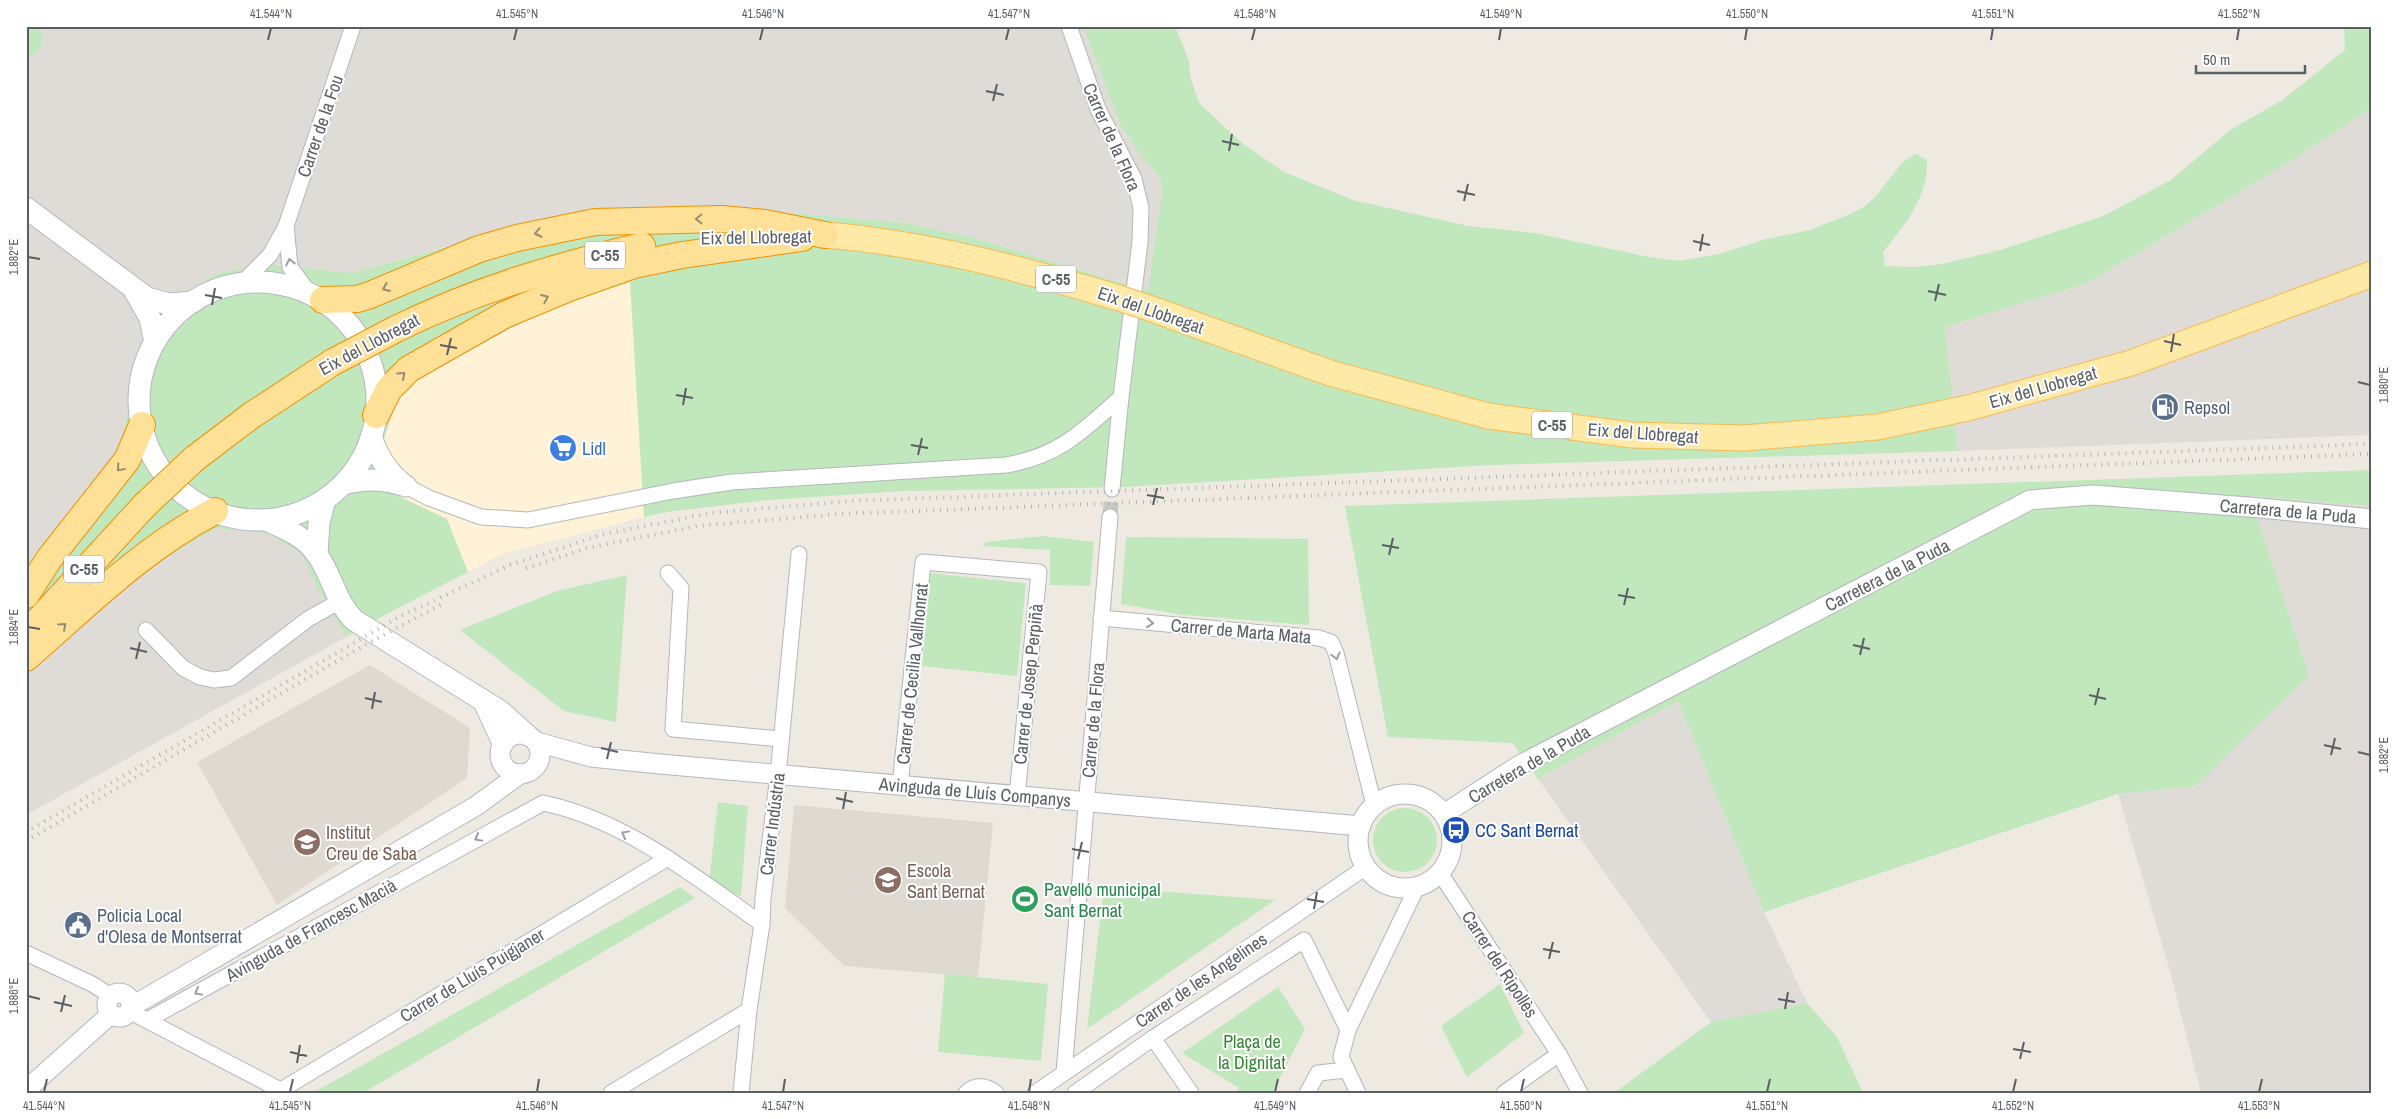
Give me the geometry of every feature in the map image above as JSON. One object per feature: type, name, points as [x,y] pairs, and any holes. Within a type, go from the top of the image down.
[{"type":"highway","points":[[316,297],[357,299],[479,249],[517,238],[595,222],[722,218],[766,223],[825,236]]},
{"type":"highway","name":"Eix del Llobregat","points":[[26,634],[145,505],[194,459],[252,415],[332,362],[396,329],[458,300],[503,284],[571,263],[647,245],[733,235],[825,236]]},
{"type":"highway","points":[[374,426],[389,389],[409,369],[504,315],[569,288],[634,265],[719,249],[825,236]]},
{"type":"highway","points":[[26,595],[49,558],[128,460],[142,425]]},
{"type":"highway","points":[[26,658],[95,596],[155,548],[186,526],[215,512]]},
{"type":"main road","points":[[26,208],[134,290],[157,302],[169,304],[193,302]]},
{"type":"main road","name":"Eix del Llobregat","points":[[825,236],[866,239],[940,251],[1054,278],[1148,308],[1330,372],[1488,416],[1632,436],[1744,438],[1877,427],[1968,408],[2131,363],[2372,274]]},
{"type":"main road","points":[[243,282],[277,283],[316,297],[344,317],[360,339],[371,363],[377,389],[374,426],[360,462],[343,484],[325,499],[306,510],[266,520],[240,518],[215,512],[186,495],[162,471],[150,449],[142,425],[140,408],[143,374],[155,342],[178,313],[193,302],[208,292],[243,282]]},
{"type":"main road","points":[[134,290],[150,318],[155,342]]},
{"type":"main road","points":[[374,426],[382,462],[393,476],[406,486]]},
{"type":"main road","points":[[343,484],[372,479],[390,481],[406,486]]},
{"type":"main road","points":[[317,554],[318,530],[325,499]]},
{"type":"main road","points":[[266,520],[292,532],[317,554],[344,610],[365,627],[500,711],[532,738]]},
{"type":"main road","points":[[482,699],[491,713],[502,749]]},
{"type":"street","name":"Carrer de la Fou","points":[[243,282],[270,255],[286,226],[354,26]]},
{"type":"street","name":"Carrer de la Flora","points":[[1069,26],[1098,109],[1134,179],[1141,208],[1140,242],[1112,489]]},
{"type":"street","name":"Carrer de la Fou","points":[[286,226],[290,267],[316,297]]},
{"type":"street","points":[[406,486],[429,498],[481,517],[528,520],[673,491],[732,482],[1006,465],[1031,461],[1059,448],[1086,428],[1121,397]]},
{"type":"street","name":"Carretera de la Puda","points":[[1444,814],[1518,766],[2030,500],[2093,495],[2372,519]]},
{"type":"street","name":"Carrer de la Flora","points":[[1064,1073],[1110,517]]},
{"type":"street","name":"Carrer Indústria","points":[[741,1093],[749,1010],[762,924],[763,898],[778,775],[799,554]]},
{"type":"street","name":"Carrer de Josep Perpiñà","points":[[923,562],[1039,572],[1017,796]]},
{"type":"street","name":"Carrer de Cecilia Vallhonrat","points":[[900,786],[923,562]]},
{"type":"street","points":[[668,573],[681,588],[673,729],[781,739]]},
{"type":"street","points":[[146,630],[183,668],[200,677],[214,680],[231,678],[308,619],[340,601]]},
{"type":"street","name":"Carrer de Marta Mata","points":[[1101,618],[1319,638],[1331,642],[1336,653],[1374,805]]},
{"type":"street","points":[[532,738],[540,752],[538,763],[530,771],[520,774],[514,774],[504,767],[502,749],[511,735],[532,738],[590,757]]},
{"type":"street","name":"Avinguda de Francesc Macià","points":[[476,806],[492,781],[502,749]]},
{"type":"street","points":[[538,763],[590,757]]},
{"type":"street","name":"Avinguda de Lluís Companys","points":[[590,757],[1360,826]]},
{"type":"street","name":"Avinguda de Francesc Macià","points":[[26,1090],[120,1006],[141,1001],[476,806],[520,774]]},
{"type":"street","points":[[1411,794],[1424,797],[1435,804],[1444,814],[1451,828],[1453,844],[1449,860],[1440,873],[1430,882],[1417,887],[1403,888],[1389,885],[1376,878],[1366,868],[1359,847],[1360,826],[1374,805],[1391,796],[1411,794]]},
{"type":"street","name":"Avinguda de Francesc Macià","points":[[147,1020],[543,803],[571,809],[602,821],[668,858],[762,924]]},
{"type":"street","name":"Carrer de Lluís Puigjaner","points":[[280,1092],[668,858]]},
{"type":"street","name":"Carrer de les Angelines","points":[[1035,1093],[1366,868]]},
{"type":"street","name":"Carrer del Ripollès","points":[[1440,873],[1559,1054],[1580,1093]]},
{"type":"street","points":[[1358,1093],[1341,1057],[1348,1030],[1417,887]]},
{"type":"street","name":"Carrer de les Angelines","points":[[1075,1093],[1153,1038],[1304,940],[1348,1030]]},
{"type":"street","points":[[26,953],[92,984],[120,1006],[280,1092]]},
{"type":"street","points":[[612,1093],[749,1010]]},
{"type":"street","points":[[1153,1038],[1191,1093]]},
{"type":"street","points":[[1504,1093],[1559,1054]]},
{"type":"street","points":[[1307,1093],[1318,1074],[1347,1070]]},
{"type":"street","points":[[966,1093],[974,1087],[980,1086],[987,1087],[996,1093]]},
{"type":"shaded area","points":[[43,26],[1083,26],[1120,124],[1137,150],[1161,179],[1162,194],[1148,291],[975,238],[907,223],[767,211],[452,245],[353,273],[272,265],[137,351],[120,456],[26,580],[26,63],[41,46]]},
{"type":"shaded area","points":[[2372,108],[2372,435],[1958,451],[1945,327],[2081,285],[2096,278],[2278,169]]},
{"type":"shaded area","points":[[631,282],[644,517],[502,554],[468,572],[447,519],[394,494],[382,444],[402,387],[549,308]]},
{"type":"shaded area","points":[[2250,496],[2372,506],[2372,1093],[2201,1093],[2171,975],[2118,794],[2195,786],[2309,675]]},
{"type":"shaded area","points":[[216,528],[270,534],[302,555],[318,590],[346,637],[26,815],[26,678],[108,601],[163,560]]},
{"type":"shaded area","name":"Institut Creu de Saba","points":[[370,665],[470,728],[467,778],[277,905],[197,762]]},
{"type":"shaded area","points":[[1678,701],[1764,912],[1807,1003],[1711,1022],[1538,779]]},
{"type":"shaded area","name":"Escola Sant Bernat","points":[[794,805],[993,823],[978,977],[844,966],[785,908]]},
{"type":"green space","points":[[26,26],[43,26],[41,46],[26,63]]},
{"type":"green space","points":[[1083,26],[1175,26],[1189,61],[1190,76],[1199,103],[1242,143],[1284,172],[1353,200],[1468,226],[1535,233],[1649,257],[1680,261],[1723,253],[1766,239],[1810,230],[1850,214],[1865,206],[1875,197],[1903,162],[1915,154],[1927,160],[1924,186],[1914,210],[1883,252],[1885,266],[1915,267],[1942,264],[2000,250],[2103,216],[2171,180],[2230,130],[2281,101],[2345,50],[2344,26],[2372,26],[2372,108],[2278,169],[2096,278],[2081,285],[1945,327],[1958,451],[1492,465],[1124,487],[903,491],[769,500],[666,512],[644,517],[630,282],[549,308],[402,387],[382,444],[394,494],[447,519],[468,572],[346,637],[318,590],[302,555],[270,534],[216,528],[163,560],[108,601],[26,678],[26,580],[120,456],[137,351],[161,311],[217,273],[272,265],[353,273],[533,223],[767,211],[907,223],[975,238],[1148,291],[1162,194],[1161,179],[1137,150],[1120,124]]},
{"type":"green space","points":[[2372,470],[2372,506],[2250,496],[2309,675],[2195,786],[2118,794],[1764,912],[1678,701],[1538,779],[1513,743],[1388,737],[1345,506]]},
{"type":"green space","points":[[1043,536],[1094,542],[1090,586],[1050,585],[1050,550],[982,546],[986,542]]},
{"type":"green space","points":[[1126,537],[1308,539],[1309,625],[1183,615],[1121,604]]},
{"type":"green space","points":[[930,573],[1026,583],[1017,676],[922,666]]},
{"type":"green space","points":[[627,575],[616,722],[564,711],[460,630],[557,591]]},
{"type":"green space","points":[[718,802],[748,806],[741,896],[709,883]]},
{"type":"green space","points":[[1405,808],[1423,814],[1431,822],[1437,840],[1431,858],[1423,866],[1405,872],[1387,866],[1379,858],[1373,840],[1379,822],[1387,814]]},
{"type":"green space","points":[[680,887],[695,898],[363,1093],[322,1093],[318,1090]]},
{"type":"green space","points":[[1104,887],[1275,900],[1087,1029]]},
{"type":"green space","points":[[945,974],[1048,984],[1041,1061],[938,1052]]},
{"type":"green space","points":[[1500,984],[1524,1033],[1467,1077],[1441,1026]]},
{"type":"green space","name":"Plaça de la Dignitat","points":[[1278,987],[1305,1029],[1272,1093],[1237,1093],[1239,1088],[1182,1053]]},
{"type":"green space","points":[[1807,1003],[1837,1037],[1863,1093],[1614,1093],[1711,1022]]},
{"type":"tunnel","points":[[1110,517],[1112,489]]},
{"type":"railway","points":[[26,832],[399,617],[510,565],[604,534],[711,513],[850,501],[2372,444]]},
{"type":"railway","points":[[526,568],[588,548],[697,526],[838,514],[2372,454]]},
{"type":"railway","points":[[26,841],[363,646],[444,603]]},
{"type":"place","name":"Repsol","points":[[2165,407]]},
{"type":"place","name":"Lidl","points":[[563,448]]},
{"type":"place","name":"CC Sant Bernat","points":[[1456,830]]},
{"type":"place","name":"Institut Creu de Saba","points":[[307,842]]},
{"type":"place","name":"Escola Sant Bernat","points":[[888,880]]},
{"type":"place","name":"Pavelló municipal Sant Bernat","points":[[1025,899]]},
{"type":"place","name":"Policia Local d'Olesa de Montserrat","points":[[78,925]]}]
